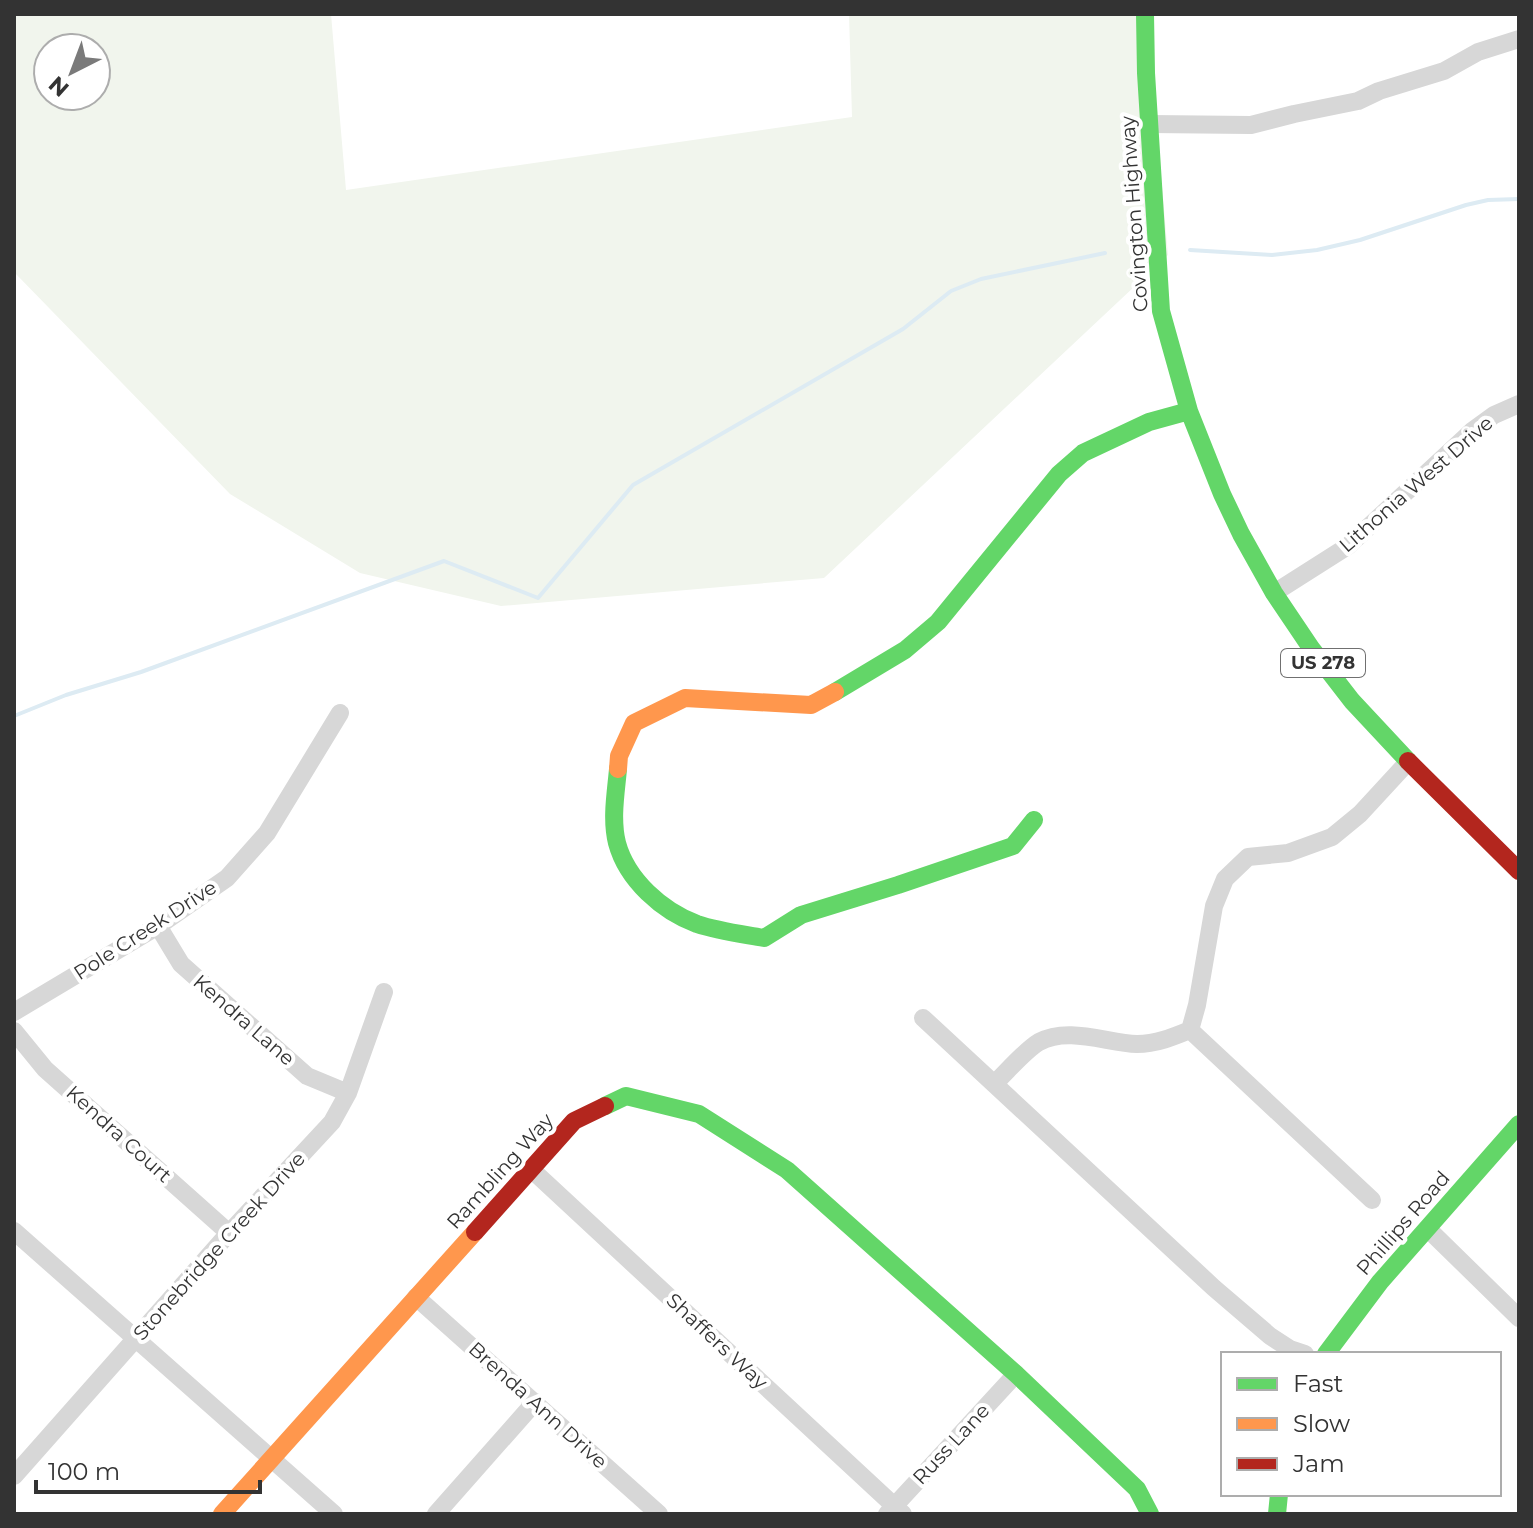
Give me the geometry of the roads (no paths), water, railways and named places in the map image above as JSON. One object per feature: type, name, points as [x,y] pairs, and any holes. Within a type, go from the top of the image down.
[{"type":"street","name":"Covington Highway","points":[[1145,14],[1161,311],[1189,411],[1222,494],[1274,593],[1352,701],[1408,762],[1519,871]]},
{"type":"street","points":[[1150,124],[1251,125],[1358,101],[1379,91],[1444,71],[1478,52],[1519,39]]},
{"type":"street","name":"Lithonia West Drive","points":[[1274,593],[1348,546],[1472,431],[1494,415],[1519,404]]},
{"type":"street","points":[[1034,820],[1013,846],[801,915],[764,938],[700,925],[679,916],[647,893],[630,871],[617,843],[614,814],[619,756],[634,723],[685,698],[811,705],[852,683],[905,650],[938,622],[1059,474],[1083,453],[1149,422],[1189,411]]},
{"type":"street","name":"Pole Creek Drive","points":[[14,1012],[158,926],[227,878],[267,833],[340,713]]},
{"type":"street","points":[[1190,1030],[1214,906],[1225,879],[1248,857],[1288,853],[1332,837],[1360,814],[1408,762]]},
{"type":"street","name":"Kendra Lane","points":[[158,926],[181,964],[307,1076],[348,1093]]},
{"type":"street","name":"Stonebridge Creek Drive","points":[[16,1468],[332,1122],[348,1093],[384,992]]},
{"type":"street","points":[[923,1018],[1214,1288],[1270,1336],[1299,1352]]},
{"type":"street","points":[[994,1084],[1037,1043],[1052,1037],[1090,1036],[1136,1044],[1161,1042],[1190,1030]]},
{"type":"street","points":[[1190,1030],[1372,1200]]},
{"type":"street","name":"Kendra Court","points":[[14,1031],[45,1069],[229,1233]]},
{"type":"street","name":"Rambling Way","points":[[222,1514],[574,1121],[626,1096],[699,1114],[787,1170],[1016,1374],[1137,1489],[1150,1514]]},
{"type":"street","name":"Phillips Road","points":[[1328,1352],[1380,1282],[1519,1124]]},
{"type":"street","name":"Shaffers Way","points":[[531,1169],[895,1511]]},
{"type":"street","points":[[1428,1229],[1519,1318]]},
{"type":"street","points":[[14,1231],[334,1514]]},
{"type":"street","name":"Brenda Ann Drive","points":[[416,1297],[659,1514]]},
{"type":"street","name":"Russ Lane","points":[[895,1511],[1016,1374]]},
{"type":"street","points":[[436,1514],[535,1402]]},
{"type":"waterway","points":[[1190,250],[1272,255],[1317,250],[1360,240],[1466,205],[1488,200],[1519,199]]},
{"type":"waterway","points":[[14,716],[444,561],[538,598],[633,485],[903,329],[951,291],[981,279],[1105,253]]}]
